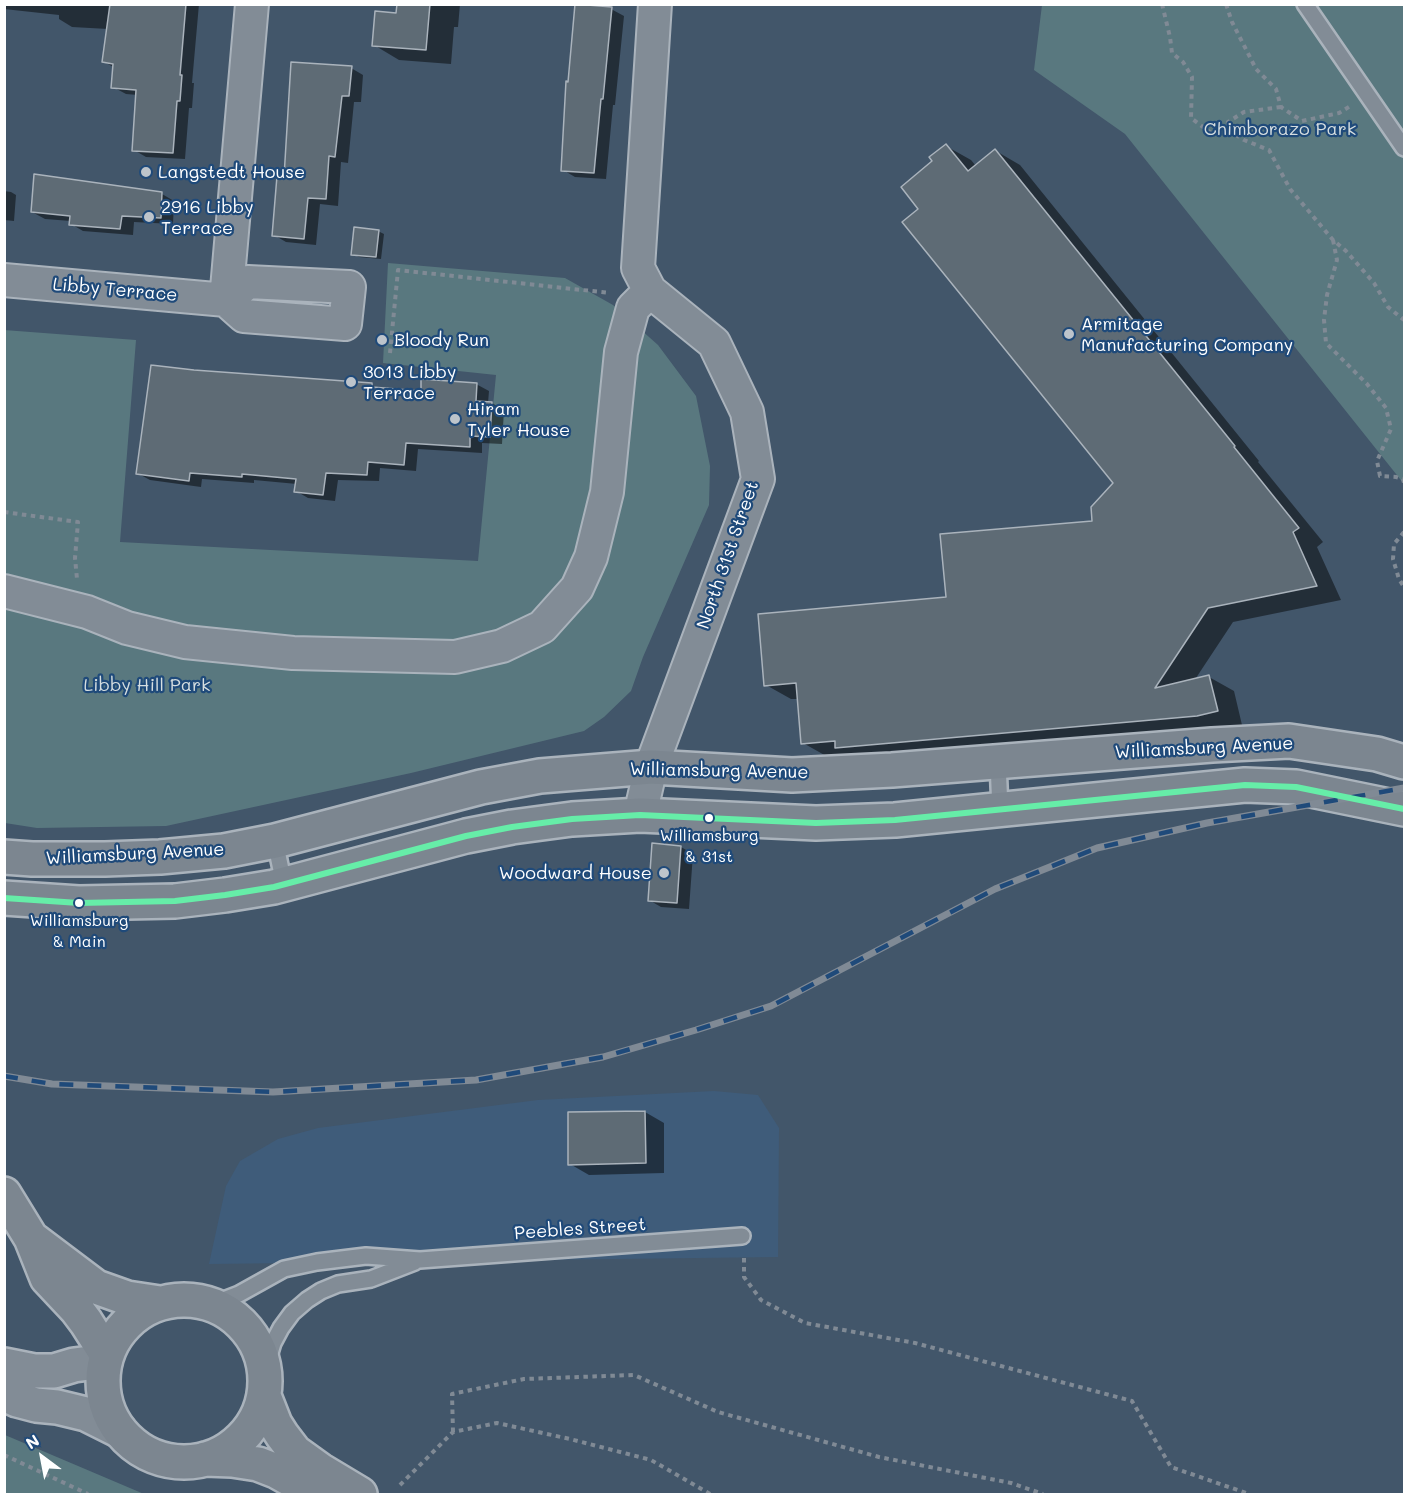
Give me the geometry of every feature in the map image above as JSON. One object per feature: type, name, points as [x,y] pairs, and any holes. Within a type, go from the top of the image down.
[{"type":"main road","name":"Williamsburg Avenue","points":[[4,857],[68,860],[160,857],[224,851],[275,841],[481,787],[540,776],[651,767],[792,775],[1289,741],[1377,754],[1404,762]]},
{"type":"main road","points":[[4,898],[78,903],[175,901],[225,895],[284,884],[466,836],[572,819],[640,815],[816,823],[895,820],[1245,785],[1296,787],[1404,809]]},
{"type":"main road","points":[[4,1194],[31,1238],[47,1278],[86,1322],[106,1358]]},
{"type":"main road","points":[[31,1238],[96,1287],[127,1298],[160,1303]]},
{"type":"main road","points":[[317,1494],[284,1474],[258,1464],[205,1459],[186,1462],[167,1461],[133,1444],[111,1418],[105,1403],[103,1387],[106,1358],[113,1341],[122,1328],[146,1309],[160,1303],[182,1299],[213,1304],[232,1315],[248,1330],[259,1349],[275,1424],[282,1435],[295,1452],[360,1494]]},
{"type":"main road","points":[[4,1365],[34,1371],[54,1371],[106,1358]]},
{"type":"main road","points":[[205,1459],[237,1443],[249,1429],[259,1414],[265,1383]]},
{"type":"main road","points":[[4,1394],[36,1405],[86,1414],[120,1431]]},
{"type":"street","name":"Libby Terrace","points":[[4,280],[226,300],[252,4]]},
{"type":"street","name":"North 31st Street","points":[[640,815],[651,767],[758,479],[747,412],[714,343],[641,299],[638,268],[655,4]]},
{"type":"street","points":[[4,591],[87,612],[127,628],[185,642],[293,653],[455,657],[502,646],[542,627],[577,588],[591,557],[607,492],[621,352],[641,299]]},
{"type":"lane","points":[[1305,4],[1404,148]]},
{"type":"lane","points":[[998,762],[1000,810]]},
{"type":"lane","points":[[275,841],[284,884]]},
{"type":"lane","name":"Peebles Street","points":[[213,1304],[239,1294],[284,1269],[309,1263],[366,1256],[420,1260],[742,1236]]},
{"type":"lane","name":"Peebles Street","points":[[265,1383],[273,1343],[292,1313],[307,1300],[338,1284],[371,1279],[420,1260]]},
{"type":"path","points":[[1162,4],[1172,53],[1183,62],[1192,77],[1191,118],[1212,133],[1231,132],[1269,150],[1290,189],[1333,240],[1346,251],[1374,283],[1388,307],[1404,320]]},
{"type":"path","points":[[1226,4],[1232,22],[1256,69],[1276,89],[1281,107],[1302,121],[1339,113],[1368,95]]},
{"type":"path","points":[[1231,132],[1228,122],[1244,112],[1281,107]]},
{"type":"path","points":[[1333,240],[1337,260],[1327,295],[1324,320],[1326,344],[1367,384],[1386,408],[1391,429],[1377,460],[1380,476],[1403,479],[1404,483]]},
{"type":"path","points":[[390,353],[398,270],[641,299]]},
{"type":"path","points":[[4,512],[78,522],[75,558],[77,584],[87,612]]},
{"type":"path","points":[[1404,532],[1394,544],[1393,559],[1404,587]]},
{"type":"path","points":[[742,1236],[744,1277],[761,1300],[805,1323],[915,1343],[1132,1401],[1171,1467],[1249,1494]]},
{"type":"path","points":[[453,1432],[452,1394],[524,1379],[634,1375],[718,1412],[879,1457],[1011,1483],[1043,1494]]},
{"type":"path","points":[[400,1485],[453,1432],[497,1423],[651,1460],[710,1494]]},
{"type":"path","points":[[4,1455],[88,1494]]},
{"type":"shaded area","points":[[714,1091],[758,1095],[779,1128],[778,1257],[209,1264],[226,1186],[240,1161],[278,1139],[318,1128],[538,1100]]},
{"type":"green space","name":"Chimborazo Park","points":[[1042,5],[1404,5],[1404,484],[1125,134],[1034,70]]},
{"type":"green space","name":"Libby Hill Park","points":[[388,263],[565,278],[613,305],[658,345],[696,396],[710,466],[709,505],[643,657],[631,691],[604,717],[584,731],[411,773],[166,826],[37,828],[5,823],[4,330],[136,340],[120,542],[478,561],[496,375],[383,363]]},
{"type":"green space","points":[[5,1435],[144,1494],[5,1494]]},
{"type":"building","points":[[110,4],[186,4],[180,101],[177,101],[173,153],[132,151],[136,90],[111,88],[113,64],[102,62]]},
{"type":"building","points":[[397,4],[430,4],[426,50],[372,46],[375,11],[396,13]]},
{"type":"building","points":[[575,4],[612,7],[594,173],[561,171],[566,81],[568,82]]},
{"type":"building","points":[[291,62],[352,66],[349,96],[342,96],[335,157],[329,156],[326,199],[308,198],[304,239],[272,236],[277,176],[284,177]]},
{"type":"building","name":"Armitage Manufacturing Company","points":[[946,144],[968,171],[995,149],[1299,528],[1293,532],[1317,586],[1208,608],[1155,688],[1209,675],[1218,711],[1197,716],[835,748],[835,741],[801,744],[796,683],[764,686],[758,614],[946,597],[940,534],[1092,521],[1091,507],[1113,483],[902,222],[918,209],[901,187],[932,161],[929,157]]},
{"type":"building","points":[[34,174],[162,192],[161,218],[122,216],[120,229],[69,225],[70,216],[31,212]]},
{"type":"building","points":[[354,227],[379,230],[376,257],[351,255]]},
{"type":"building","points":[[151,365],[372,383],[372,387],[421,391],[421,379],[477,383],[476,401],[492,402],[490,437],[470,436],[470,447],[406,443],[404,465],[368,462],[367,475],[326,473],[323,495],[294,492],[296,479],[242,474],[242,477],[190,473],[189,481],[136,474]]},
{"type":"building","name":"Woodward House","points":[[652,843],[681,846],[677,903],[648,901]]},
{"type":"building","points":[[645,1111],[646,1163],[568,1165],[568,1112]]},
{"type":"railway","points":[[4,1076],[52,1084],[273,1092],[476,1080],[603,1057],[771,1006],[995,889],[1097,848],[1207,823],[1404,788]]},
{"type":"transit line","points":[[4,898],[79,903],[175,901],[225,895],[274,887],[466,836],[572,819],[640,815],[816,823],[895,820],[1245,785],[1296,787],[1404,809]]},
{"type":"place","name":"Langstedt House","points":[[146,172]]},
{"type":"place","name":"2916 Libby Terrace","points":[[149,217]]},
{"type":"place","name":"Armitage Manufacturing Company","points":[[1069,334]]},
{"type":"place","name":"Bloody Run","points":[[382,340]]},
{"type":"place","name":"3013 Libby Terrace","points":[[351,382]]},
{"type":"place","name":"Hiram Tyler House","points":[[455,419]]},
{"type":"place","name":"Williamsburg & 31st","points":[[709,818]]},
{"type":"place","name":"Woodward House","points":[[664,873]]},
{"type":"place","name":"Williamsburg & Main","points":[[79,903]]}]
